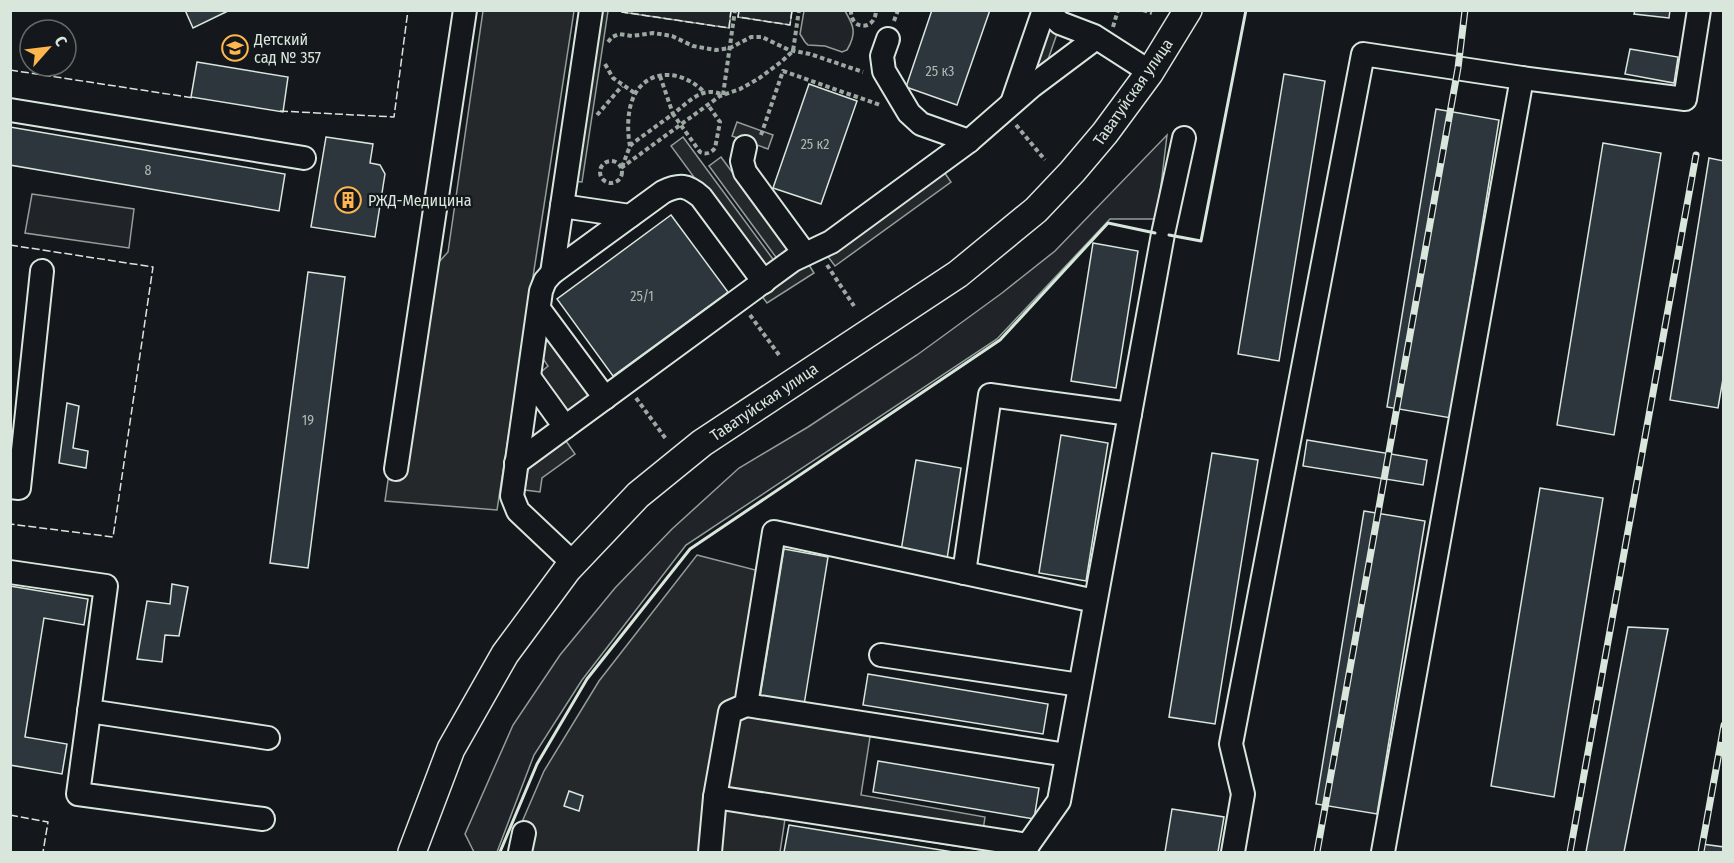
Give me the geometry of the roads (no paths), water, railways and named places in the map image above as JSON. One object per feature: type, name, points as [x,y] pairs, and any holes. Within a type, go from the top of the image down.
[{"type":"main road","name":"Таватуйская улица","points":[[412,852],[451,749],[505,654],[573,563],[638,495],[702,443],[958,274],[1036,210],[1105,133],[1150,72],[1188,10]]},
{"type":"lane","points":[[396,469],[465,10]]},
{"type":"lane","points":[[552,273],[591,10]]},
{"type":"lane","points":[[1008,107],[1045,10],[1064,26],[1096,38],[1150,72]]},
{"type":"lane","points":[[1233,852],[1243,794],[1231,744],[1363,54],[1685,99],[1699,10]]},
{"type":"lane","points":[[516,463],[793,260],[831,242],[969,141],[1032,86],[1096,38]]},
{"type":"lane","points":[[888,39],[882,56],[884,71],[912,116],[921,124],[969,141]]},
{"type":"lane","points":[[1383,852],[1522,78]]},
{"type":"lane","points":[[10,110],[304,158]]},
{"type":"lane","points":[[715,796],[1026,849],[1059,801],[1163,234],[1184,138]]},
{"type":"lane","points":[[745,147],[742,161],[745,172],[811,252]]},
{"type":"lane","points":[[573,563],[518,511],[512,490],[543,286],[552,273],[663,192],[674,187],[692,189],[701,197],[764,282]]},
{"type":"lane","points":[[562,206],[630,216]]},
{"type":"lane","points":[[10,488],[19,488],[42,271]]},
{"type":"lane","points":[[539,309],[605,398]]},
{"type":"lane","points":[[529,377],[566,427]]},
{"type":"lane","points":[[964,573],[990,394],[1130,414]]},
{"type":"lane","points":[[746,705],[774,532],[1095,601]]},
{"type":"lane","points":[[10,572],[106,586],[78,794],[263,819]]},
{"type":"lane","points":[[881,655],[1080,685]]},
{"type":"lane","points":[[710,852],[715,796],[730,712],[746,705],[1067,755]]},
{"type":"lane","points":[[89,711],[268,738]]},
{"type":"railway","points":[[1317,852],[1458,68],[1465,10]]},
{"type":"railway","points":[[1570,852],[1696,155]]},
{"type":"railway","points":[[1701,852],[1724,725]]},
{"type":"place","name":"Детский сад № 357","points":[[235,48]]},
{"type":"place","name":"РЖД-Медицина","points":[[348,200]]}]
